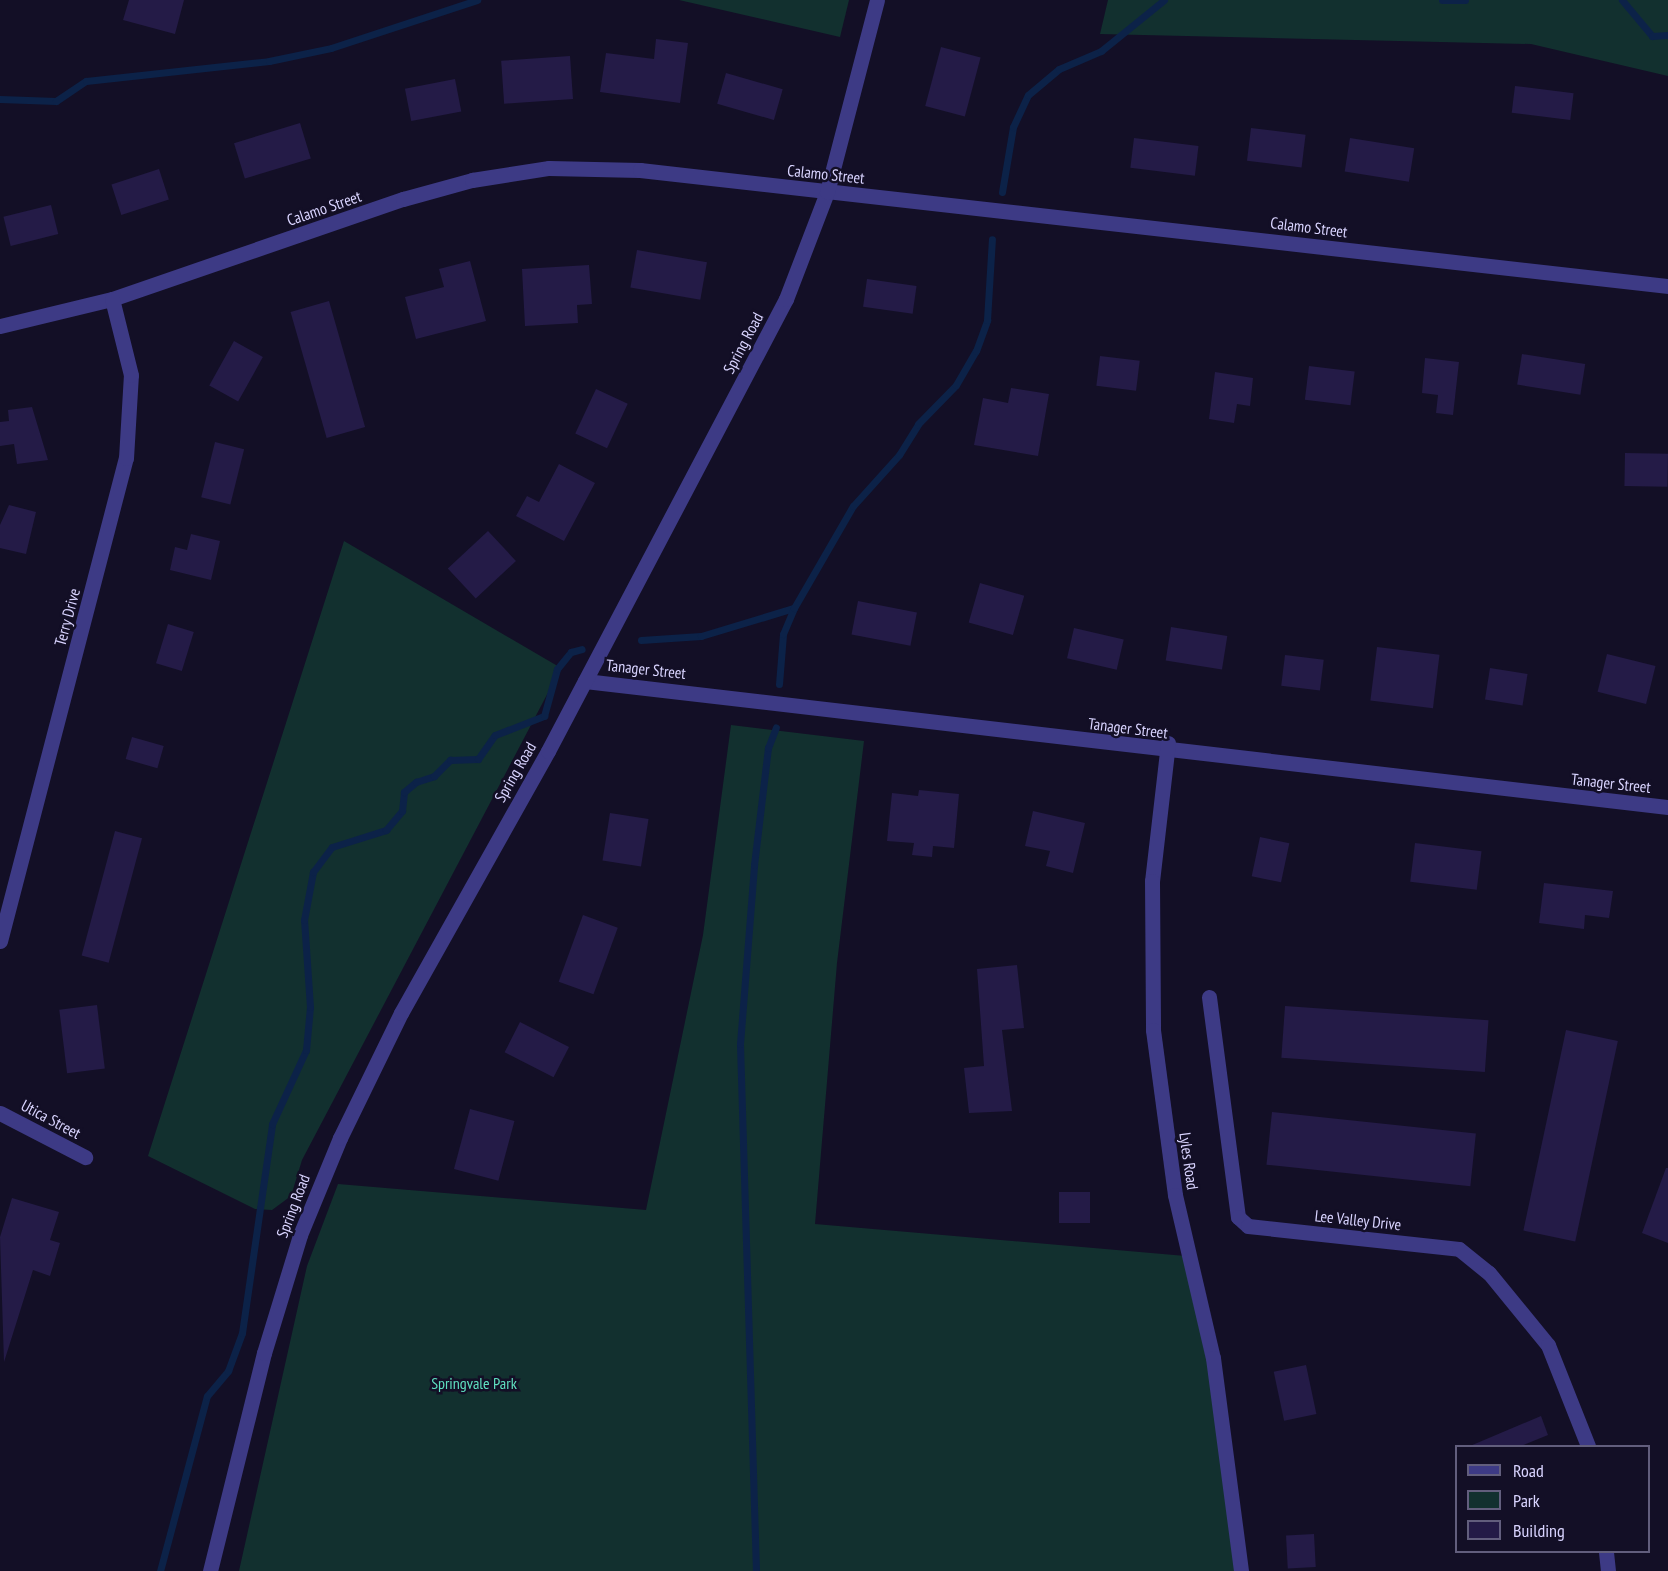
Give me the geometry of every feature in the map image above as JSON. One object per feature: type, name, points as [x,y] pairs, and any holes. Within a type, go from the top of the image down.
[{"type":"street","name":"Spring Road","points":[[210,1571],[264,1353],[300,1234],[340,1138],[401,1013],[585,681],[786,299],[827,192],[877,0]]},
{"type":"street","name":"Calamo Street","points":[[0,326],[112,299],[403,199],[516,171],[640,170],[1668,286]]},
{"type":"street","name":"Terry Drive","points":[[0,941],[126,458],[131,375],[112,299]]},
{"type":"street","name":"Tanager Street","points":[[585,681],[1167,746],[1668,807]]},
{"type":"street","name":"Lyles Road","points":[[1167,746],[1152,880],[1153,1030],[1175,1195],[1213,1358],[1241,1571]]},
{"type":"street","name":"Lee Valley Drive","points":[[1209,997],[1238,1217],[1248,1226],[1459,1249],[1489,1273],[1548,1345],[1588,1445]]},
{"type":"street","name":"Utica Street","points":[[0,1113],[85,1157]]},
{"type":"street","points":[[1606,1553],[1608,1571]]},
{"type":"green space","points":[[679,0],[849,0],[840,37]]},
{"type":"green space","points":[[1108,0],[1668,0],[1668,76],[1531,44],[1100,34]]},
{"type":"green space","points":[[344,541],[561,668],[302,1160],[291,1196],[272,1210],[255,1209],[148,1156]]},
{"type":"green space","name":"Springvale Park","points":[[731,725],[864,741],[837,963],[815,1224],[1197,1257],[1237,1571],[239,1571],[307,1266],[338,1184],[646,1210],[703,935]]},
{"type":"building","points":[[129,0],[184,0],[175,34],[123,20]]},
{"type":"building","points":[[656,39],[688,43],[680,103],[600,92],[606,53],[654,59]]},
{"type":"building","points":[[941,47],[981,58],[965,117],[925,106]]},
{"type":"building","points":[[570,56],[573,99],[504,104],[501,61]]},
{"type":"building","points":[[726,73],[783,89],[774,120],[717,104]]},
{"type":"building","points":[[455,79],[461,111],[411,121],[405,89]]},
{"type":"building","points":[[1515,86],[1574,93],[1570,120],[1512,113]]},
{"type":"building","points":[[300,123],[311,158],[245,179],[234,143]]},
{"type":"building","points":[[1251,128],[1306,135],[1302,167],[1247,161]]},
{"type":"building","points":[[1134,138],[1199,146],[1195,176],[1130,168]]},
{"type":"building","points":[[1350,138],[1414,148],[1409,182],[1345,172]]},
{"type":"building","points":[[159,169],[169,199],[121,215],[111,184]]},
{"type":"building","points":[[51,205],[58,234],[11,246],[3,217]]},
{"type":"building","points":[[637,250],[707,262],[700,300],[630,287]]},
{"type":"building","points":[[470,261],[486,321],[416,339],[405,297],[444,287],[439,269]]},
{"type":"building","points":[[589,265],[592,304],[577,305],[578,323],[525,326],[522,269]]},
{"type":"building","points":[[867,279],[917,286],[913,314],[863,307]]},
{"type":"building","points":[[329,301],[365,427],[327,438],[291,312]]},
{"type":"building","points":[[234,341],[263,357],[238,402],[209,386]]},
{"type":"building","points":[[1522,354],[1585,364],[1580,395],[1517,385]]},
{"type":"building","points":[[1100,356],[1140,361],[1136,391],[1096,386]]},
{"type":"building","points":[[1425,358],[1459,362],[1453,415],[1436,413],[1438,395],[1422,393]]},
{"type":"building","points":[[1309,366],[1355,372],[1351,405],[1305,400]]},
{"type":"building","points":[[1215,372],[1253,378],[1250,406],[1237,404],[1234,423],[1209,419]]},
{"type":"building","points":[[1011,388],[1049,394],[1038,456],[974,445],[983,398],[1008,403]]},
{"type":"building","points":[[596,389],[628,404],[607,448],[575,433]]},
{"type":"building","points":[[32,407],[48,460],[17,464],[14,444],[0,446],[0,422],[9,421],[8,410]]},
{"type":"building","points":[[215,442],[244,449],[230,505],[201,497]]},
{"type":"building","points":[[1625,453],[1668,454],[1667,487],[1624,486]]},
{"type":"building","points":[[559,464],[595,483],[564,541],[516,516],[527,496],[539,502]]},
{"type":"building","points":[[9,505],[36,512],[26,554],[0,548],[0,525]]},
{"type":"building","points":[[488,531],[516,561],[476,598],[448,569]]},
{"type":"building","points":[[191,534],[220,541],[211,580],[170,570],[175,547],[187,550]]},
{"type":"building","points":[[980,583],[1024,596],[1013,635],[969,622]]},
{"type":"building","points":[[858,601],[917,612],[910,646],[852,634]]},
{"type":"building","points":[[168,624],[194,632],[182,671],[156,663]]},
{"type":"building","points":[[1171,627],[1227,636],[1222,669],[1166,661]]},
{"type":"building","points":[[1074,628],[1124,639],[1117,670],[1067,658]]},
{"type":"building","points":[[1377,647],[1440,655],[1433,708],[1370,701]]},
{"type":"building","points":[[1607,654],[1656,666],[1646,704],[1598,692]]},
{"type":"building","points":[[1285,655],[1324,660],[1320,691],[1281,686]]},
{"type":"building","points":[[1490,668],[1528,674],[1523,706],[1485,700]]},
{"type":"building","points":[[132,737],[164,746],[157,768],[126,759]]},
{"type":"building","points":[[919,790],[959,794],[954,848],[933,846],[932,857],[912,855],[914,843],[887,841],[892,793],[918,796]]},
{"type":"building","points":[[1033,811],[1085,823],[1073,873],[1046,866],[1050,851],[1025,846]]},
{"type":"building","points":[[610,813],[649,819],[641,867],[602,860]]},
{"type":"building","points":[[115,831],[142,838],[109,963],[82,956]]},
{"type":"building","points":[[1260,837],[1289,843],[1281,882],[1252,876]]},
{"type":"building","points":[[1415,843],[1482,851],[1477,890],[1410,882]]},
{"type":"building","points":[[1544,883],[1613,891],[1609,918],[1585,915],[1584,929],[1539,923]]},
{"type":"building","points":[[583,915],[618,928],[593,994],[559,982]]},
{"type":"building","points":[[1017,965],[1024,1028],[1002,1030],[1012,1111],[969,1113],[964,1068],[984,1066],[977,969]]},
{"type":"building","points":[[97,1005],[105,1069],[67,1073],[59,1010]]},
{"type":"building","points":[[1285,1006],[1489,1020],[1485,1072],[1281,1058]]},
{"type":"building","points":[[520,1022],[569,1047],[554,1077],[505,1052]]},
{"type":"building","points":[[1566,1030],[1618,1041],[1575,1242],[1523,1231]]},
{"type":"building","points":[[470,1109],[514,1121],[498,1181],[454,1169]]},
{"type":"building","points":[[1272,1112],[1476,1133],[1470,1186],[1266,1165]]},
{"type":"building","points":[[1666,1168],[1668,1168],[1668,1243],[1642,1233]]},
{"type":"building","points":[[1059,1192],[1090,1192],[1090,1223],[1059,1223]]},
{"type":"building","points":[[12,1198],[59,1212],[50,1240],[60,1243],[50,1276],[33,1270],[4,1362],[0,1237]]},
{"type":"building","points":[[1306,1365],[1316,1414],[1284,1421],[1274,1372]]},
{"type":"building","points":[[1541,1416],[1548,1435],[1523,1445],[1472,1445]]},
{"type":"building","points":[[1314,1534],[1316,1567],[1288,1568],[1286,1535]]},
{"type":"waterway","points":[[0,99],[56,101],[86,81],[269,61],[331,48],[477,0]]},
{"type":"waterway","points":[[1002,192],[1013,127],[1028,95],[1059,69],[1101,51],[1164,0]]},
{"type":"waterway","points":[[1442,0],[1465,0]]},
{"type":"waterway","points":[[1622,0],[1652,36],[1668,35]]},
{"type":"waterway","points":[[779,684],[783,634],[794,608],[853,506],[899,455],[918,424],[956,385],[976,351],[987,320],[992,239]]},
{"type":"waterway","points":[[641,640],[701,636],[794,608]]},
{"type":"waterway","points":[[160,1571],[207,1396],[228,1371],[242,1333],[272,1124],[306,1050],[310,1007],[304,920],[313,872],[332,847],[386,830],[402,811],[404,792],[416,782],[434,776],[450,760],[478,759],[495,735],[544,716],[557,669],[571,652],[582,649]]},
{"type":"waterway","points":[[756,1571],[740,1044],[754,865],[768,748],[776,727]]}]
